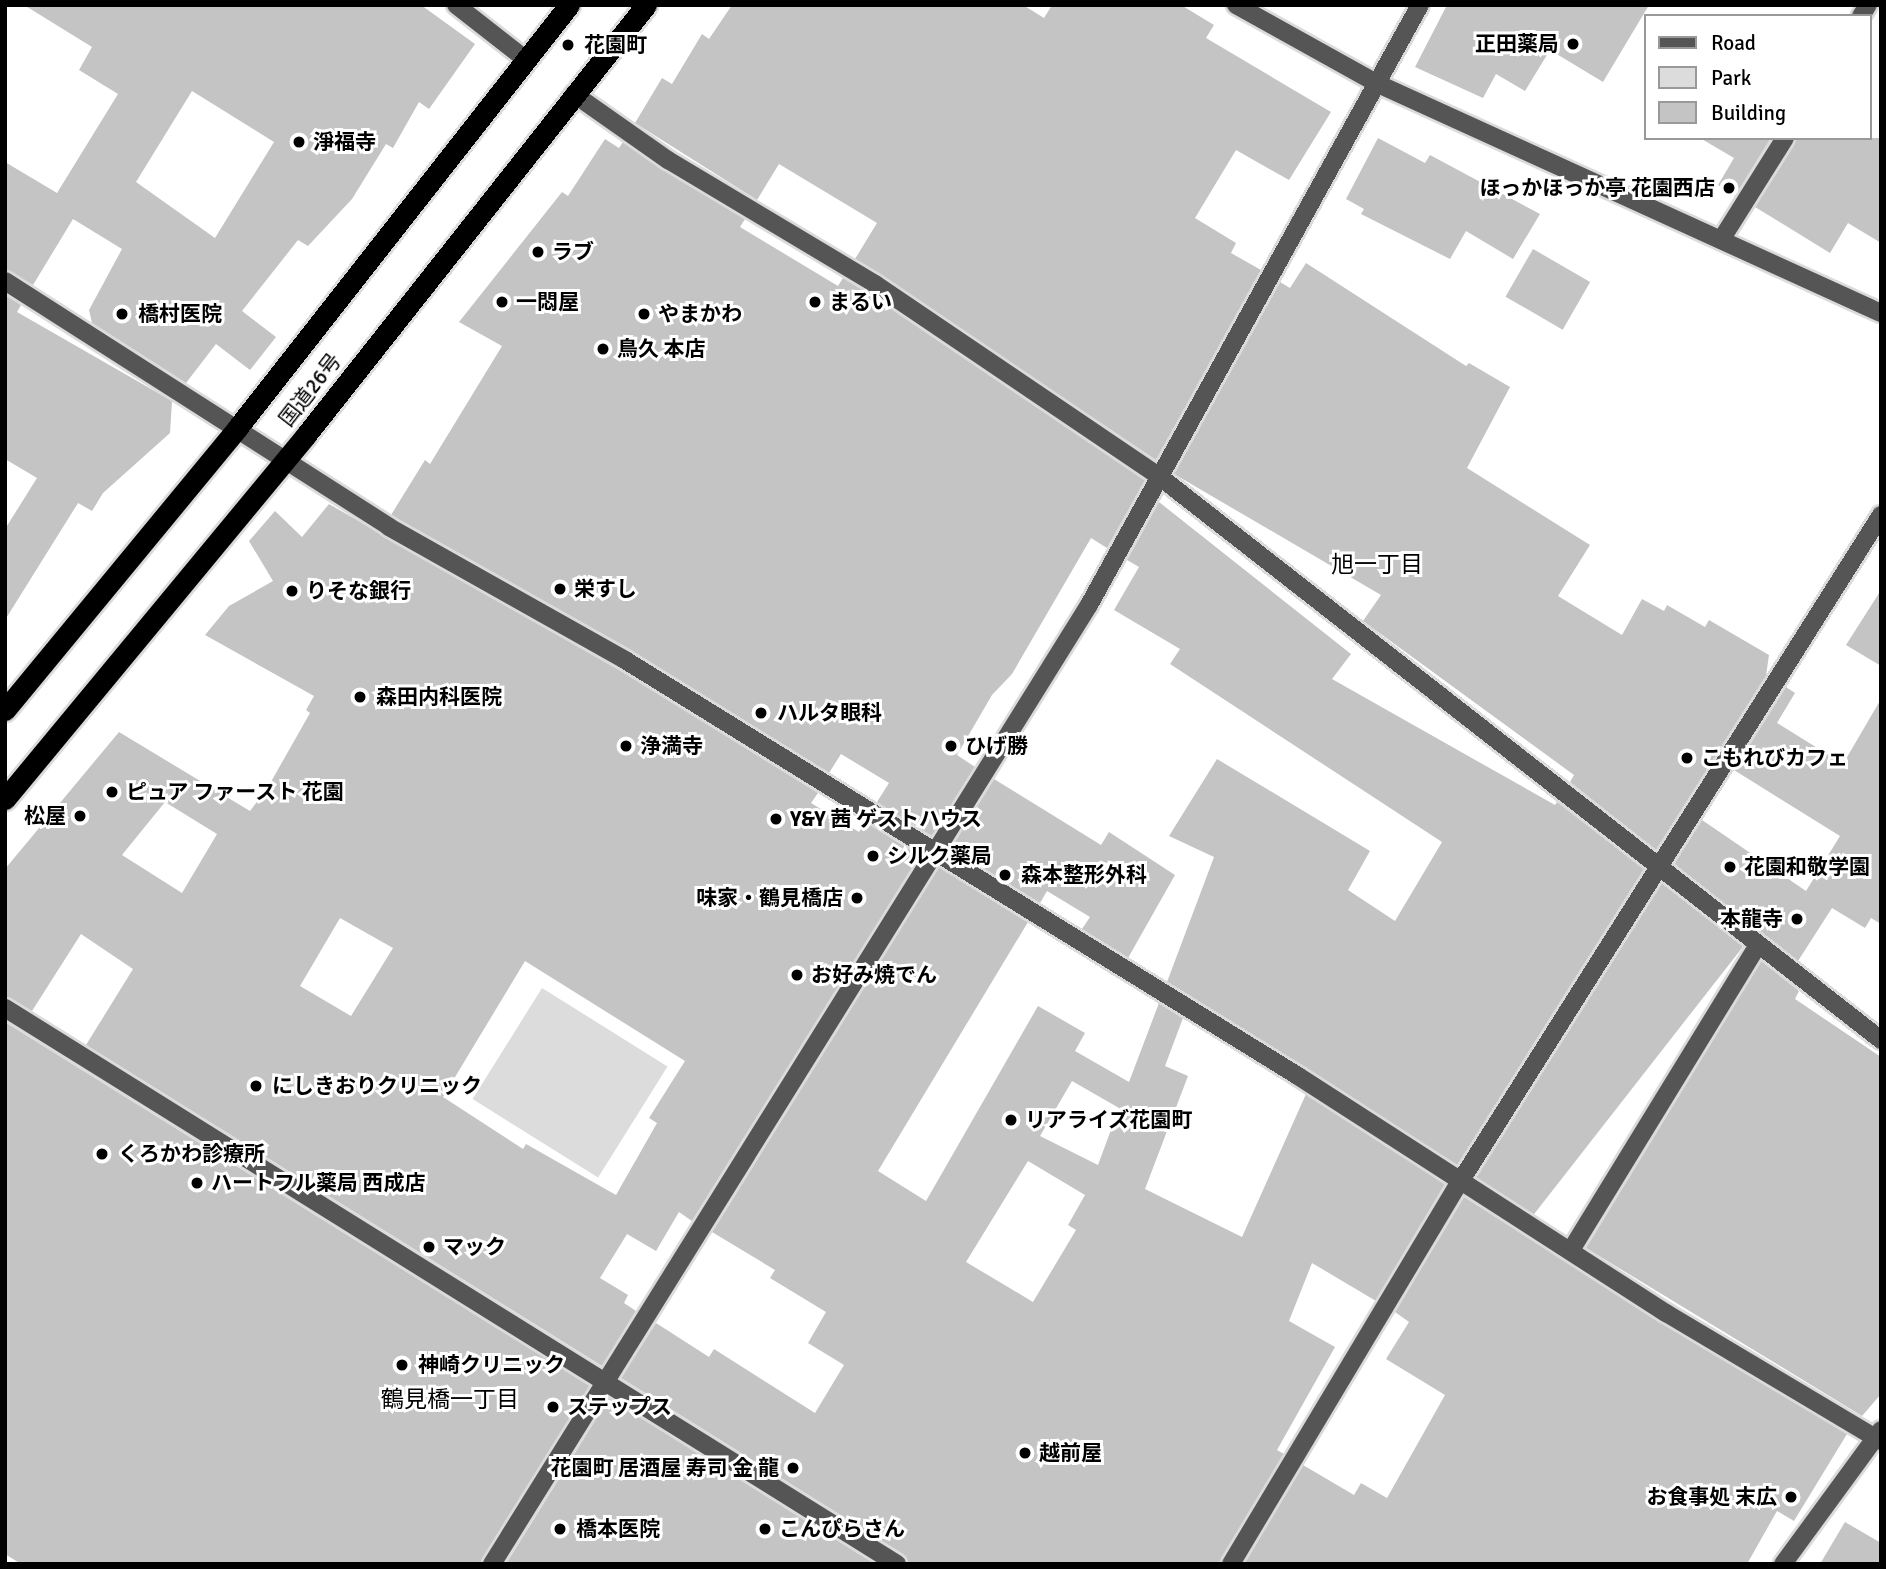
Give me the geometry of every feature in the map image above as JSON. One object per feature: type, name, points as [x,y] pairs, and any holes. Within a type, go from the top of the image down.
[{"type":"highway","name":"国道26号","points":[[5,709],[238,428],[569,5]]},
{"type":"highway","name":"国道26号","points":[[5,799],[286,459],[646,5]]},
{"type":"street","points":[[456,5],[525,59]]},
{"type":"street","points":[[1236,5],[1376,83],[1881,313]]},
{"type":"street","points":[[492,1564],[933,850],[1089,605],[1420,5]]},
{"type":"street","points":[[574,94],[668,160],[875,284],[1160,477],[1881,1040]]},
{"type":"street","points":[[1721,240],[1784,140]]},
{"type":"street","points":[[5,281],[389,527],[625,660],[1571,1250],[1666,1313],[1879,1436],[1787,1562]]},
{"type":"street","points":[[1231,1564],[1460,1182],[1881,515]]},
{"type":"street","points":[[1571,1250],[1759,945]]},
{"type":"street","points":[[5,1007],[897,1564]]},
{"type":"green space","points":[[542,988],[668,1066],[598,1178],[473,1099]]},
{"type":"building","points":[[24,5],[421,5],[475,44],[429,109],[419,102],[393,148],[386,144],[352,199],[308,246],[298,240],[242,311],[276,337],[250,370],[216,344],[186,383],[92,323],[89,310],[122,249],[73,219],[33,285],[5,270],[5,162],[57,193],[118,94],[79,70],[92,47]],"holes":[[[192,91],[274,142],[215,238],[136,182]]]},
{"type":"building","points":[[732,5],[1023,5],[1044,18],[1052,5],[1181,5],[1214,25],[1206,38],[1331,112],[1289,180],[1236,150],[1195,218],[1236,243],[1231,253],[1261,270],[1156,460],[855,259],[877,223],[779,164],[757,200],[635,123],[662,78],[672,84],[702,34],[709,39]]},
{"type":"building","points":[[1447,5],[1649,5],[1603,82],[1550,50],[1525,91],[1496,74],[1483,98],[1415,67]]},
{"type":"building","points":[[1378,138],[1425,163],[1430,155],[1540,214],[1513,259],[1466,231],[1450,259],[1361,214],[1364,209],[1346,199]]},
{"type":"building","points":[[1881,138],[1881,243],[1848,223],[1830,253],[1755,207],[1795,140]]},
{"type":"building","points":[[605,139],[619,148],[623,142],[745,219],[740,227],[838,286],[843,278],[869,294],[1145,480],[1107,548],[1091,538],[1012,674],[992,695],[957,755],[975,767],[932,836],[877,802],[889,783],[841,754],[829,773],[631,650],[391,515],[425,460],[430,464],[502,346],[459,322],[562,192],[568,196]]},
{"type":"building","points":[[1703,140],[1770,140],[1735,196],[1718,185],[1734,158]]},
{"type":"building","points":[[1533,249],[1590,282],[1563,330],[1506,297]]},
{"type":"building","points":[[1306,263],[1466,366],[1469,363],[1510,387],[1467,468],[1590,545],[1558,596],[1622,635],[1642,599],[1664,611],[1667,605],[1705,627],[1709,620],[1769,655],[1766,676],[1656,850],[1570,782],[1574,775],[1363,621],[1381,595],[1174,474],[1280,282],[1290,288]]},
{"type":"building","points":[[5,295],[21,305],[17,312],[172,401],[170,433],[103,493],[92,511],[78,503],[5,620],[5,529],[37,478],[5,459]]},
{"type":"building","points":[[1159,502],[1351,654],[1332,679],[1555,805],[1557,802],[1644,869],[1457,1165],[1167,982],[1214,857],[1169,836],[1217,759],[1370,851],[1348,890],[1395,921],[1442,842],[1170,664],[1180,649],[1114,610],[1139,567],[1127,560]]},
{"type":"building","points":[[329,504],[619,670],[818,793],[811,803],[859,832],[865,822],[920,856],[692,1221],[679,1212],[656,1251],[627,1234],[600,1278],[628,1295],[624,1303],[636,1311],[602,1366],[86,1045],[133,969],[81,934],[32,1011],[5,997],[5,869],[119,732],[250,811],[268,787],[310,713],[306,710],[314,696],[205,635],[229,606],[273,581],[249,541],[275,511],[302,537]],"holes":[[[165,802],[217,834],[182,893],[122,855]],[[340,918],[393,948],[351,1016],[300,986]],[[525,961],[685,1061],[649,1118],[657,1123],[616,1195],[526,1144],[523,1149],[443,1097]]]},
{"type":"building","points":[[1881,590],[1881,666],[1846,645]]},
{"type":"building","points":[[1786,687],[1795,693],[1777,723],[1843,764],[1881,699],[1881,924],[1871,918],[1865,928],[1832,908],[1798,961],[1674,864],[1702,820],[1806,891],[1840,836],[1734,770]]},
{"type":"building","points":[[994,779],[1101,845],[1109,832],[1175,875],[1128,958],[1082,929],[1090,917],[1047,891],[1040,903],[951,848]]},
{"type":"building","points":[[939,867],[1028,922],[878,1171],[926,1201],[1038,1006],[1085,1033],[1075,1051],[1129,1082],[1159,1003],[1183,1018],[1165,1066],[1188,1076],[1145,1189],[1242,1237],[1306,1094],[1445,1184],[1376,1301],[1312,1263],[1289,1321],[1335,1347],[1277,1450],[1284,1454],[1220,1564],[908,1564],[903,1554],[621,1378],[656,1323],[709,1357],[714,1349],[815,1413],[844,1365],[808,1343],[826,1312],[770,1278],[775,1270],[712,1232]],"holes":[[[1072,1081],[1119,1108],[1098,1165],[1040,1136]],[[1028,1161],[1085,1195],[1068,1225],[1076,1230],[1033,1302],[966,1262]]]},
{"type":"building","points":[[1662,883],[1743,946],[1529,1221],[1448,1157]]},
{"type":"building","points":[[1761,961],[1799,991],[1795,999],[1881,1057],[1881,1394],[1862,1416],[1586,1248]]},
{"type":"building","points":[[5,1022],[590,1386],[481,1564],[21,1564],[5,1554]]},
{"type":"building","points":[[1464,1197],[1847,1434],[1794,1521],[1777,1511],[1747,1564],[1244,1564],[1303,1465],[1354,1495],[1361,1483],[1387,1498],[1445,1395],[1386,1359],[1409,1322],[1395,1312]]},
{"type":"building","points":[[609,1398],[875,1564],[506,1564]]},
{"type":"building","points":[[1845,1522],[1881,1543],[1881,1564],[1820,1564]]},
{"type":"place","name":"正田薬局","points":[[1573,44]]},
{"type":"place","name":"花園町","points":[[568,45]]},
{"type":"place","name":"淨福寺","points":[[299,142]]},
{"type":"place","name":"ほっかほっか亭 花園西店","points":[[1729,188]]},
{"type":"place","name":"ラブ","points":[[538,252]]},
{"type":"place","name":"一悶屋","points":[[502,302]]},
{"type":"place","name":"まるい","points":[[815,302]]},
{"type":"place","name":"橋村医院","points":[[122,314]]},
{"type":"place","name":"やまかわ","points":[[644,314]]},
{"type":"place","name":"鳥久 本店","points":[[603,349]]},
{"type":"place","name":"栄すし","points":[[560,589]]},
{"type":"place","name":"りそな銀行","points":[[292,591]]},
{"type":"place","name":"森田内科医院","points":[[360,697]]},
{"type":"place","name":"ハルタ眼科","points":[[761,713]]},
{"type":"place","name":"浄満寺","points":[[626,746]]},
{"type":"place","name":"ひげ勝","points":[[951,746]]},
{"type":"place","name":"こもれびカフェ","points":[[1687,758]]},
{"type":"place","name":"ピュア ファースト 花園","points":[[112,792]]},
{"type":"place","name":"松屋","points":[[80,816]]},
{"type":"place","name":"Y&Y 茜 ゲストハウス","points":[[776,819]]},
{"type":"place","name":"シルク薬局","points":[[873,856]]},
{"type":"place","name":"花園和敬学園","points":[[1730,867]]},
{"type":"place","name":"森本整形外科","points":[[1005,875]]},
{"type":"place","name":"味家・鶴見橋店","points":[[857,898]]},
{"type":"place","name":"本龍寺","points":[[1797,919]]},
{"type":"place","name":"お好み焼でん","points":[[797,975]]},
{"type":"place","name":"にしきおりクリニック","points":[[256,1086]]},
{"type":"place","name":"リアライズ花園町","points":[[1011,1120]]},
{"type":"place","name":"くろかわ診療所","points":[[102,1154]]},
{"type":"place","name":"ハートフル薬局 西成店","points":[[197,1183]]},
{"type":"place","name":"マック","points":[[429,1247]]},
{"type":"place","name":"神崎クリニック","points":[[402,1365]]},
{"type":"place","name":"ステップス","points":[[553,1407]]},
{"type":"place","name":"越前屋","points":[[1025,1453]]},
{"type":"place","name":"花園町 居酒屋 寿司 金 龍","points":[[793,1468]]},
{"type":"place","name":"お食事処 末広","points":[[1791,1497]]},
{"type":"place","name":"橋本医院","points":[[560,1529]]},
{"type":"place","name":"こんぴらさん","points":[[765,1529]]},
{"type":"district","name":"旭一丁目","points":[[1377,565]]},
{"type":"district","name":"鶴見橋一丁目","points":[[450,1400]]}]
